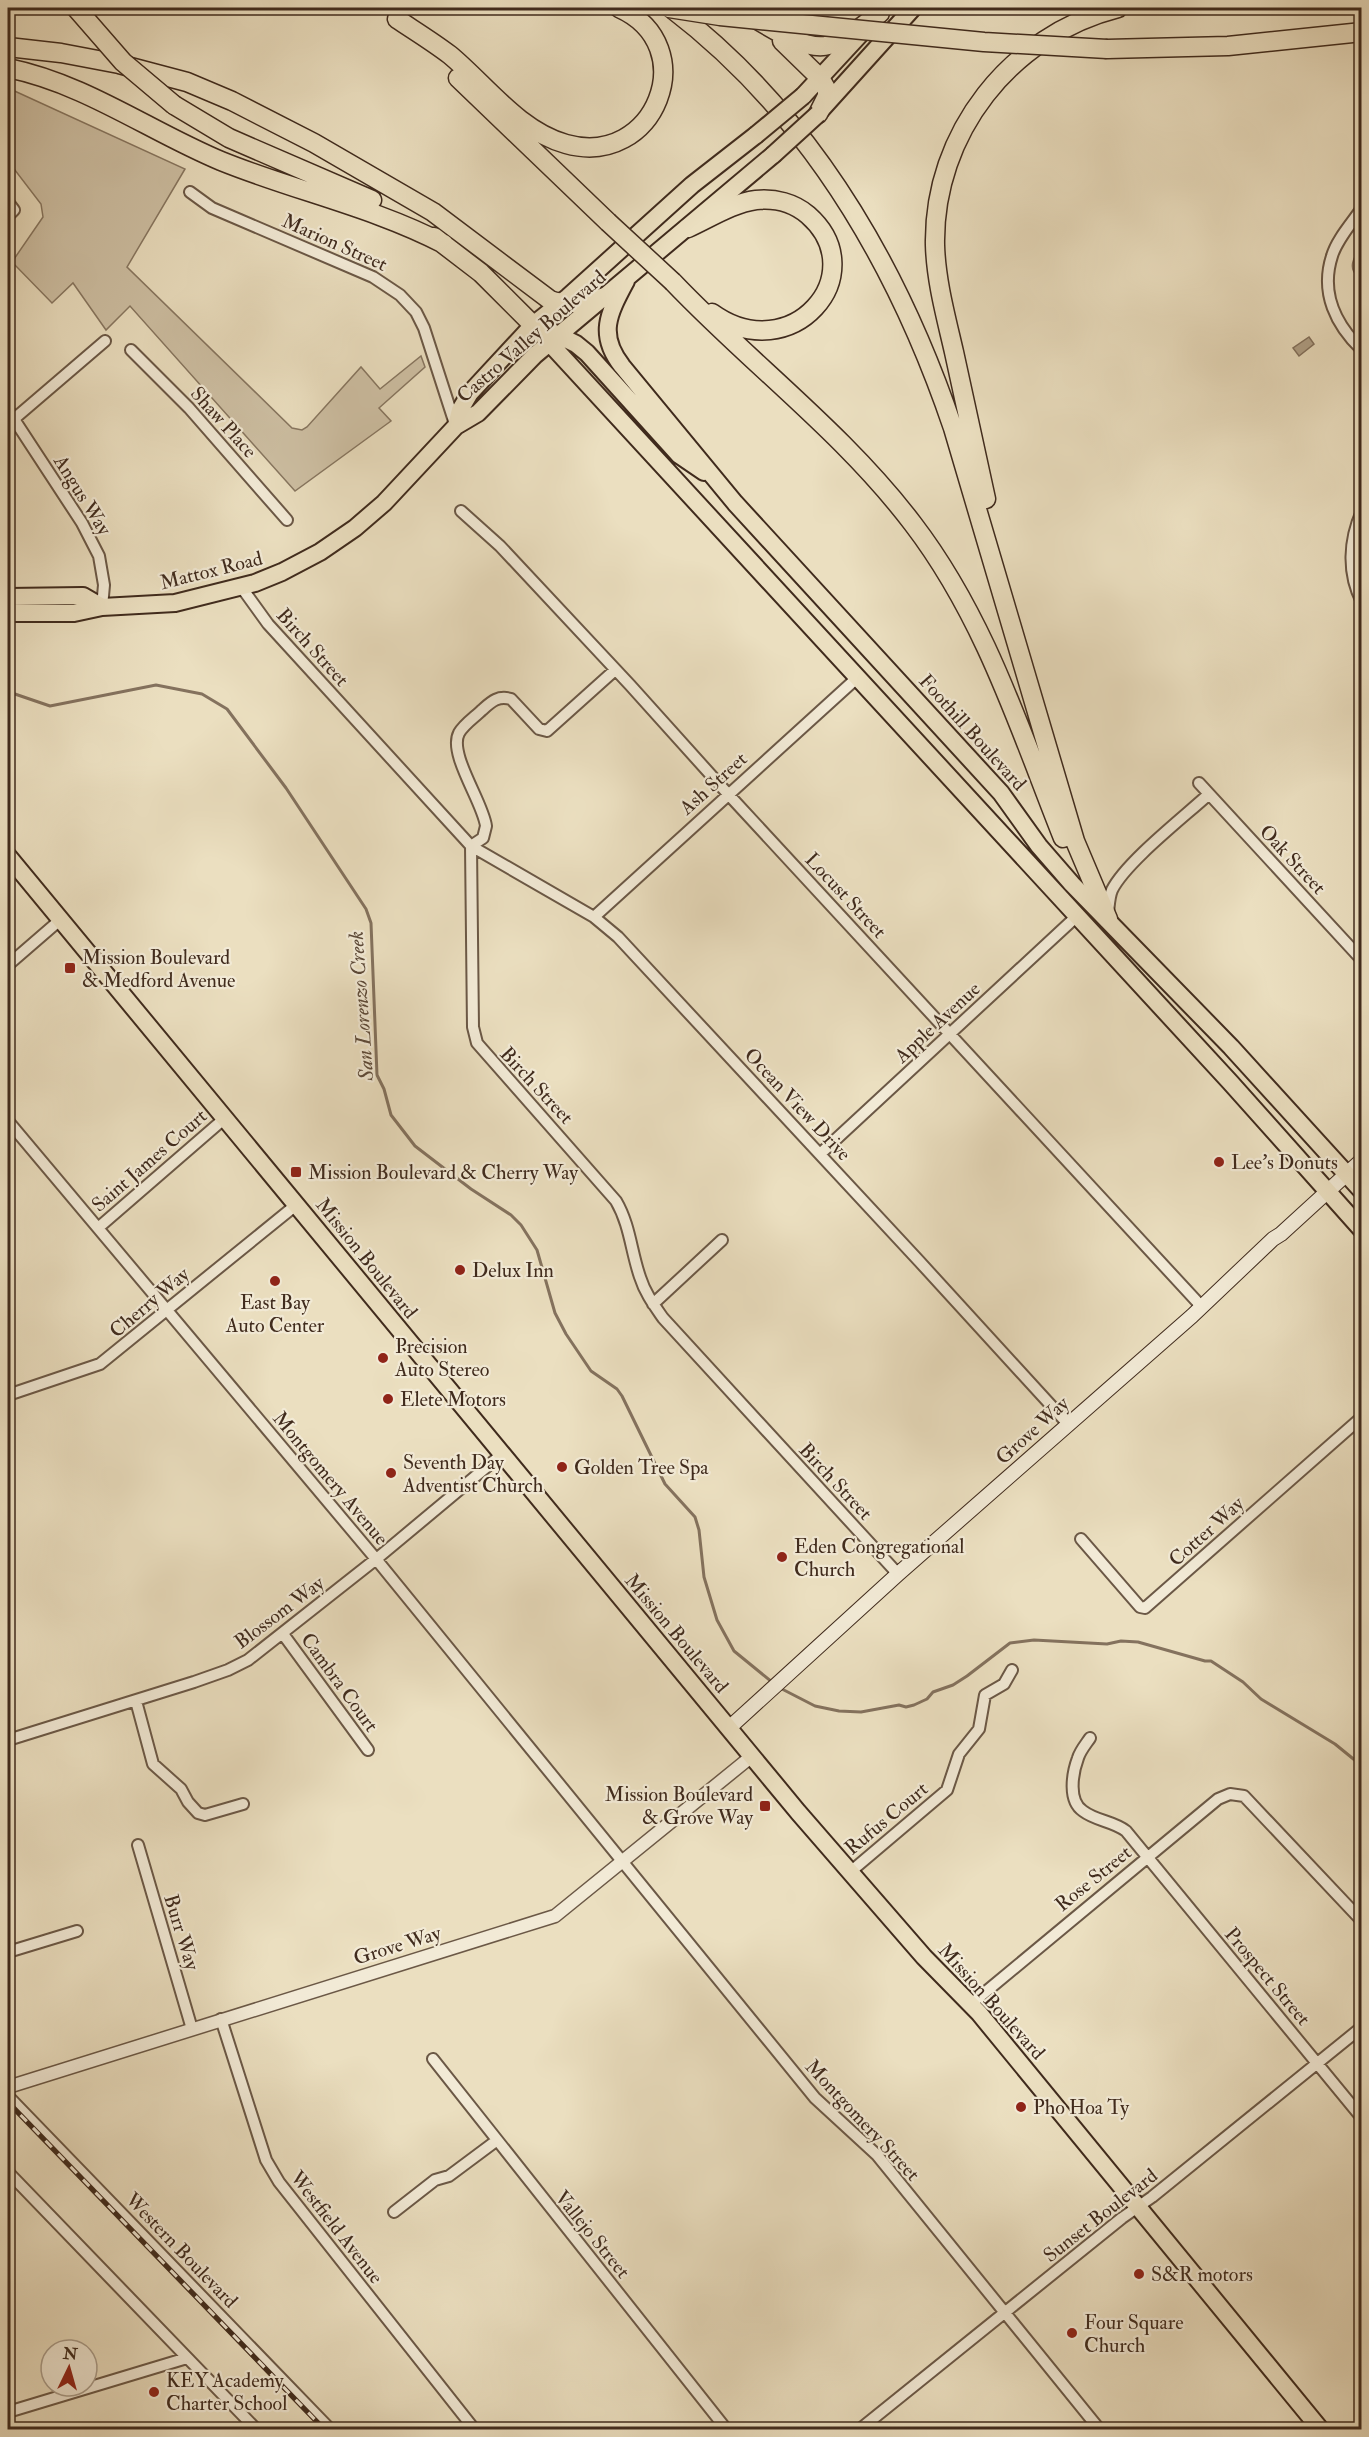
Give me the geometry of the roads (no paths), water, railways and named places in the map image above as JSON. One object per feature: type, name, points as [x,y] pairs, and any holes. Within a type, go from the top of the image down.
[{"type":"highway","points":[[75,8],[114,54],[174,105],[218,133],[391,209],[412,221],[489,280],[533,325]]},
{"type":"highway","points":[[391,13],[451,56],[537,130],[567,144],[590,147],[613,143],[635,132],[653,112],[662,87],[662,61],[653,37],[642,22],[619,8]]},
{"type":"highway","points":[[670,8],[744,18],[984,42],[1107,49],[1228,46],[1362,32]]},
{"type":"highway","points":[[670,8],[734,62],[782,111],[831,175],[879,253],[919,336],[946,407],[1078,851],[1108,920]]},
{"type":"highway","points":[[737,8],[799,42],[817,47],[840,40],[882,10]]},
{"type":"highway","points":[[737,8],[785,43],[820,78],[827,90],[827,96],[818,114]]},
{"type":"highway","points":[[1032,696],[1000,562],[942,296],[936,253],[937,216],[943,180],[958,140],[974,110],[993,84],[1025,54],[1051,35],[1078,21],[1118,8]]},
{"type":"highway","points":[[391,13],[673,282],[713,324],[854,456],[896,501],[954,583],[983,639],[1071,859],[1108,920]]},
{"type":"highway","points":[[8,47],[107,61],[165,75],[214,93],[314,143],[423,206],[546,297],[560,304],[584,302],[608,296]]},
{"type":"highway","points":[[8,68],[75,89],[221,161],[384,217],[444,244]]},
{"type":"highway","points":[[261,153],[288,156],[358,185],[470,241]]},
{"type":"highway","points":[[673,282],[719,318],[738,327],[760,331],[778,330],[799,321],[814,309],[827,287],[831,258],[824,235],[810,217],[786,203],[772,200],[750,201],[688,228]]},
{"type":"main road","name":"Castro Valley Boulevard","points":[[456,426],[478,413],[524,365],[626,281],[818,114],[914,8]]},
{"type":"main road","name":"Castro Valley Boulevard","points":[[456,426],[460,410],[470,393],[533,325],[560,304],[692,185],[803,96],[882,10]]},
{"type":"main road","points":[[626,281],[608,321],[608,341],[612,351],[713,477]]},
{"type":"main road","points":[[533,325],[555,339],[858,677],[1230,1082],[1362,1230]]},
{"type":"main road","name":"Foothill Boulevard","points":[[555,339],[587,353],[679,455],[692,466],[713,477],[1001,793],[1052,861],[1230,1045],[1362,1191]]},
{"type":"main road","name":"Mattox Road","points":[[8,613],[74,613],[102,608],[175,603],[242,588],[302,562],[355,528],[393,495],[456,426]]},
{"type":"main road","name":"Mattox Road","points":[[8,597],[83,596],[102,608]]},
{"type":"main road","name":"Mission Boulevard","points":[[8,856],[501,1455],[849,1873],[924,1957],[971,2004],[1321,2430]]},
{"type":"main road","name":"Grove Way","points":[[729,1728],[898,1575],[1202,1307],[1273,1239],[1362,1160]]},
{"type":"street","name":"Marion Street","points":[[190,192],[212,208],[373,277],[400,295],[416,312],[424,328],[456,426]]},
{"type":"street","points":[[1362,208],[1332,256],[1328,284],[1336,319],[1362,350]]},
{"type":"street","points":[[10,415],[105,340]]},
{"type":"street","name":"Shaw Place","points":[[130,350],[189,408],[287,520]]},
{"type":"street","name":"Angus Way","points":[[10,415],[82,523],[99,556],[104,585],[102,608]]},
{"type":"street","points":[[1362,511],[1354,531],[1351,550],[1354,584],[1362,602]]},
{"type":"street","name":"Locust Street","points":[[461,512],[500,546],[1202,1307]]},
{"type":"street","name":"Birch Street","points":[[242,588],[268,624],[471,846],[474,1036],[482,1051],[607,1187],[628,1227],[639,1277],[653,1304],[674,1331],[898,1575]]},
{"type":"street","points":[[471,846],[483,838],[486,826],[458,753],[457,739],[463,727],[494,699],[505,697],[511,699],[539,729],[547,731],[615,670]]},
{"type":"street","name":"Ash Street","points":[[594,917],[858,677]]},
{"type":"street","name":"Oak Street","points":[[1199,783],[1362,960]]},
{"type":"street","points":[[1108,920],[1109,900],[1117,882],[1151,846],[1209,794]]},
{"type":"street","name":"Ocean View Drive","points":[[471,846],[594,917],[618,937],[1068,1424]]},
{"type":"street","name":"Apple Avenue","points":[[819,1154],[1077,916]]},
{"type":"street","points":[[8,964],[60,920]]},
{"type":"street","name":"Saint James Court","points":[[98,1228],[225,1118]]},
{"type":"street","name":"Montgomery Avenue","points":[[8,1120],[376,1559],[622,1863]]},
{"type":"street","name":"Cherry Way","points":[[8,1395],[99,1364],[296,1205]]},
{"type":"street","points":[[653,1304],[722,1240]]},
{"type":"street","name":"Cotter Way","points":[[1082,1539],[1140,1607],[1145,1608],[1362,1417]]},
{"type":"street","name":"Blossom Way","points":[[8,1740],[228,1670],[260,1653],[501,1455]]},
{"type":"street","name":"Cambra Court","points":[[283,1634],[368,1750]]},
{"type":"street","name":"Rufus Court","points":[[849,1873],[947,1790],[959,1754],[979,1729],[985,1695],[1004,1684],[1012,1670]]},
{"type":"street","points":[[136,1701],[153,1764],[181,1789],[188,1802],[198,1813],[205,1815],[243,1803]]},
{"type":"street","name":"Prospect Street","points":[[1090,1738],[1078,1758],[1073,1788],[1074,1800],[1081,1810],[1114,1823],[1126,1831],[1362,2118]]},
{"type":"street","name":"Grove Way","points":[[8,2087],[221,2019],[541,1922],[568,1906],[752,1756]]},
{"type":"street","name":"Rose Street","points":[[971,2004],[1223,1796],[1235,1793],[1244,1797],[1362,1921]]},
{"type":"street","name":"Burr Way","points":[[138,1845],[192,2029]]},
{"type":"street","name":"Montgomery Street","points":[[622,1863],[815,2098],[877,2156],[1100,2430]]},
{"type":"street","points":[[8,1952],[77,1931]]},
{"type":"street","name":"Westfield Avenue","points":[[221,2019],[266,2160],[279,2182],[475,2430]]},
{"type":"street","name":"Sunset Boulevard","points":[[866,2428],[1005,2312],[1362,2027]]},
{"type":"street","name":"Vallejo Street","points":[[433,2059],[727,2430]]},
{"type":"street","name":"Western Boulevard","points":[[8,2096],[330,2430]]},
{"type":"street","points":[[394,2212],[435,2180],[449,2176],[496,2141]]},
{"type":"street","points":[[8,2172],[257,2430]]},
{"type":"street","points":[[8,2412],[187,2358]]},
{"type":"waterway","name":"San Lorenzo Creek","points":[[8,689],[12,693],[50,706],[156,685],[202,694],[227,709],[286,788],[366,909],[371,923],[377,1075],[384,1089],[391,1115],[415,1146],[471,1189],[511,1215],[521,1225],[537,1250],[555,1313],[566,1334],[591,1371],[617,1389],[622,1396],[665,1484],[695,1517],[699,1530],[704,1577],[717,1620],[734,1651],[772,1682]]},
{"type":"waterway","name":"San Lorenzo Creek","points":[[780,1688],[815,1706],[839,1711],[861,1712],[899,1705],[906,1707],[927,1699],[933,1692],[953,1685],[1010,1643],[1034,1640],[1107,1644],[1121,1641],[1138,1642],[1211,1661],[1243,1682],[1261,1699],[1335,1744],[1362,1766]]},
{"type":"railway","points":[[8,2102],[325,2430]]},
{"type":"place","name":"Mission Boulevard & Medford Avenue","points":[[70,968]]},
{"type":"place","name":"Lee's Donuts","points":[[1219,1162]]},
{"type":"place","name":"Mission Boulevard & Cherry Way","points":[[296,1172]]},
{"type":"place","name":"Delux Inn","points":[[460,1270]]},
{"type":"place","name":"East Bay Auto Center","points":[[275,1281]]},
{"type":"place","name":"Precision Auto Stereo","points":[[383,1358]]},
{"type":"place","name":"Elete Motors","points":[[388,1399]]},
{"type":"place","name":"Golden Tree Spa","points":[[562,1467]]},
{"type":"place","name":"Seventh Day Adventist Church","points":[[391,1473]]},
{"type":"place","name":"Eden Congregational Church","points":[[782,1557]]},
{"type":"place","name":"Mission Boulevard & Grove Way","points":[[765,1806]]},
{"type":"place","name":"Pho Hoa Ty","points":[[1021,2107]]},
{"type":"place","name":"S&R motors","points":[[1139,2274]]},
{"type":"place","name":"Four Square Church","points":[[1072,2333]]},
{"type":"place","name":"KEY Academy Charter School","points":[[154,2392]]}]
